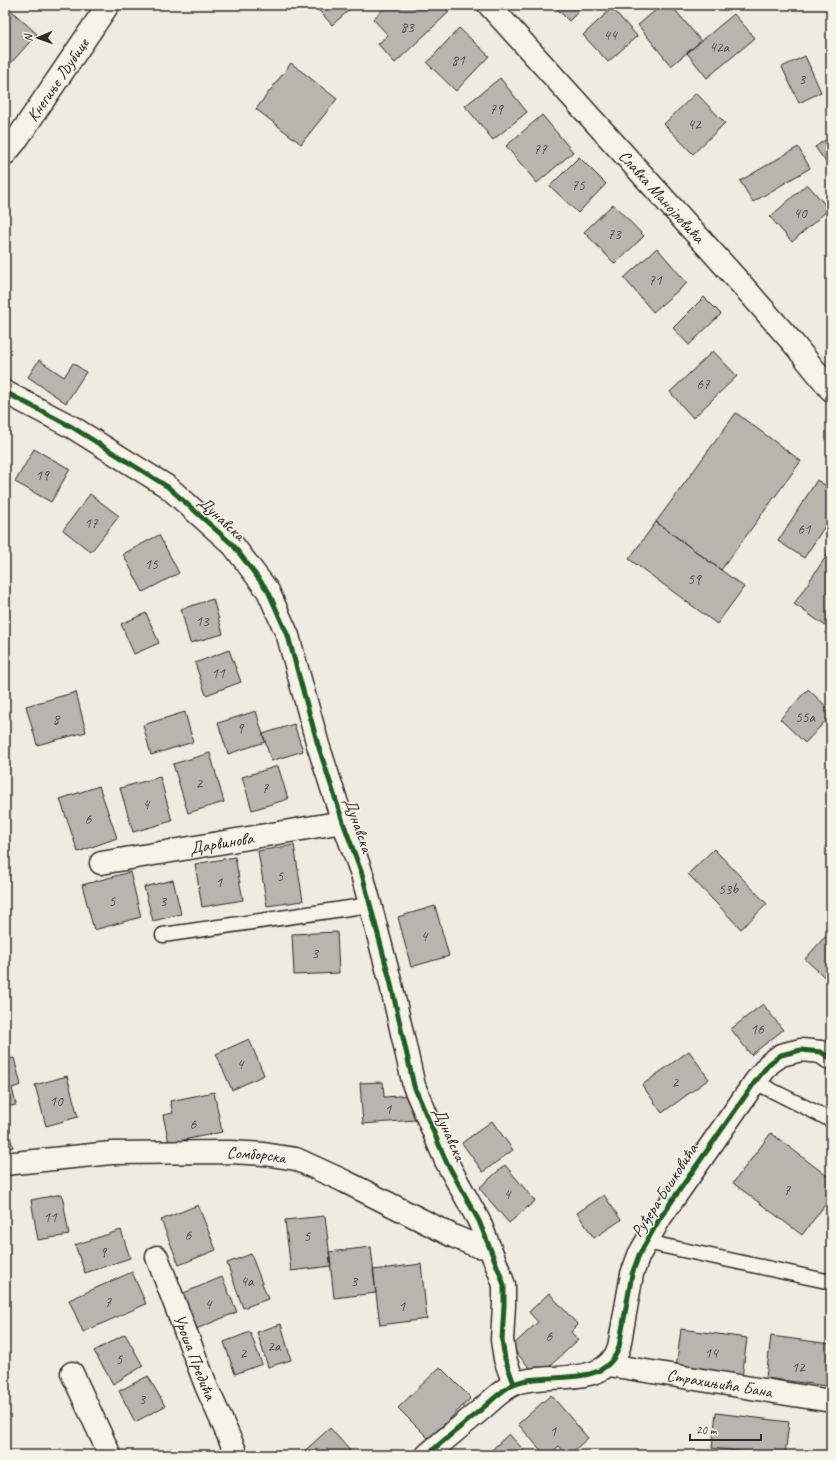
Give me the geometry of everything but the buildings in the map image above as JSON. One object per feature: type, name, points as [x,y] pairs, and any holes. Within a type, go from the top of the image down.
[{"type":"street","name":"Кнегиње Љубице","points":[[5,154],[15,142],[108,5]]},
{"type":"street","name":"Славка Манојловића","points":[[489,5],[738,280],[793,343],[831,390]]},
{"type":"street","name":"Дунавска","points":[[5,392],[72,426],[168,487],[233,545],[268,591],[288,636],[318,745],[362,874],[390,980],[414,1086],[446,1161],[478,1221],[504,1285],[502,1340],[505,1359],[514,1384]]},
{"type":"street","name":"Дарвинова","points":[[101,863],[343,822]]},
{"type":"street","name":"Руђера Бошковића","points":[[609,1365],[616,1357],[632,1274],[646,1242],[660,1218],[755,1082],[769,1064],[781,1055],[801,1050],[820,1052],[831,1059]]},
{"type":"street","name":"Сомборска","points":[[5,1164],[111,1153],[230,1152],[264,1154],[296,1159],[344,1181],[455,1237],[477,1246],[489,1247]]},
{"type":"street","name":"Уроша Предића","points":[[157,1257],[207,1388],[237,1455]]},
{"type":"street","points":[[427,1455],[498,1395],[514,1384],[530,1380],[588,1375],[600,1371],[609,1365]]},
{"type":"street","name":"Страхињића Бана","points":[[609,1365],[831,1401]]},
{"type":"street","points":[[72,1373],[110,1455]]},
{"type":"lane","points":[[163,935],[370,905]]},
{"type":"lane","points":[[755,1082],[831,1120]]},
{"type":"lane","points":[[646,1242],[831,1282]]},
{"type":"cycle path","points":[[5,392],[72,427],[168,487],[233,545],[268,591],[288,636],[318,745],[362,874],[390,980],[414,1086],[446,1161],[479,1221],[504,1285],[502,1340],[505,1359],[514,1384]]},
{"type":"cycle path","points":[[427,1455],[498,1395],[514,1384],[527,1380],[574,1377],[588,1374],[601,1369],[612,1361],[619,1347],[632,1274],[639,1255],[660,1218],[755,1082],[769,1064],[781,1055],[801,1050],[821,1052],[831,1059]]}]
